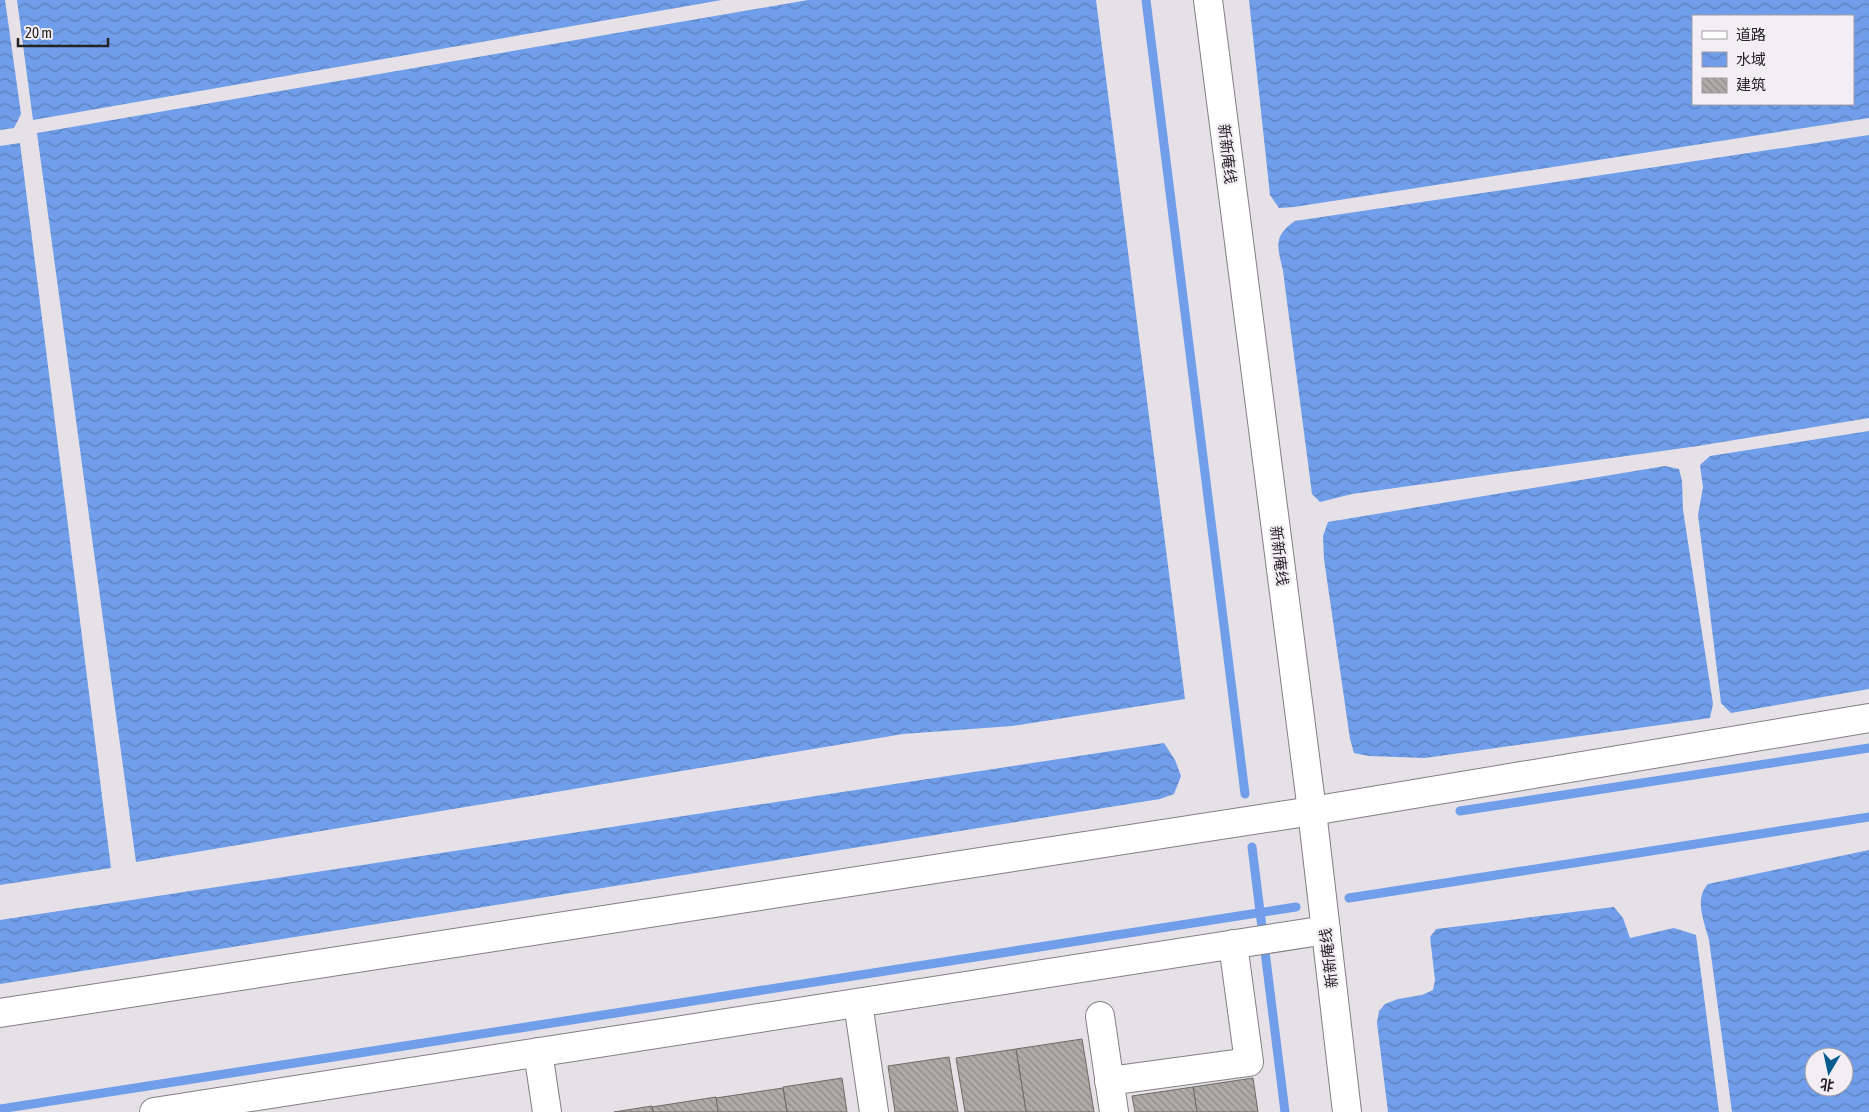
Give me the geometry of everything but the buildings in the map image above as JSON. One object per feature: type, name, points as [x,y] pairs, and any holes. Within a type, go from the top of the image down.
[{"type":"street","name":"新新庵线","points":[[1208,0],[1312,811],[1347,1112]]},
{"type":"street","points":[[0,1013],[1312,811],[1869,718]]},
{"type":"street","points":[[154,1112],[227,1106],[538,1052],[1326,930]]},
{"type":"street","points":[[1109,1081],[1250,1062],[1241,942]]},
{"type":"street","points":[[858,1002],[874,1112]]},
{"type":"street","points":[[1100,1016],[1114,1112]]},
{"type":"street","points":[[538,1052],[547,1112]]},
{"type":"water","points":[[0,0],[5,0],[21,114],[14,128],[0,130]]},
{"type":"water","points":[[17,0],[722,0],[33,120]]},
{"type":"water","points":[[808,0],[1096,0],[1185,699],[1012,726],[903,734],[136,862],[37,133]]},
{"type":"water","points":[[1249,0],[1869,0],[1869,118],[1279,208],[1270,195]]},
{"type":"water","points":[[1869,135],[1869,418],[1698,446],[1352,494],[1320,502],[1312,494],[1278,243],[1283,232],[1295,221]]},
{"type":"water","points":[[20,143],[111,868],[0,885],[0,146]]},
{"type":"water","points":[[1869,431],[1869,689],[1731,713],[1721,703],[1698,515],[1703,487],[1700,465],[1710,456]]},
{"type":"water","points":[[1665,466],[1679,469],[1682,481],[1683,510],[1713,704],[1710,718],[1425,758],[1369,756],[1354,753],[1350,739],[1324,559],[1323,536],[1328,522]]},
{"type":"water","points":[[1164,743],[1175,760],[1181,776],[1174,794],[1160,799],[0,984],[0,920]]},
{"type":"water","points":[[1869,850],[1869,1112],[1732,1112],[1709,940],[1701,910],[1704,890],[1708,884]]},
{"type":"water","points":[[1614,907],[1623,918],[1630,938],[1674,928],[1696,935],[1719,1112],[1388,1112],[1377,1023],[1379,1011],[1385,1004],[1398,999],[1422,995],[1433,990],[1435,980],[1430,937],[1436,929]]},
{"type":"waterway","points":[[1146,0],[1245,794]]},
{"type":"waterway","points":[[1460,811],[1869,748]]},
{"type":"waterway","points":[[1349,898],[1869,817]]},
{"type":"waterway","points":[[1252,847],[1285,1112]]},
{"type":"waterway","points":[[0,1109],[1296,907]]}]
